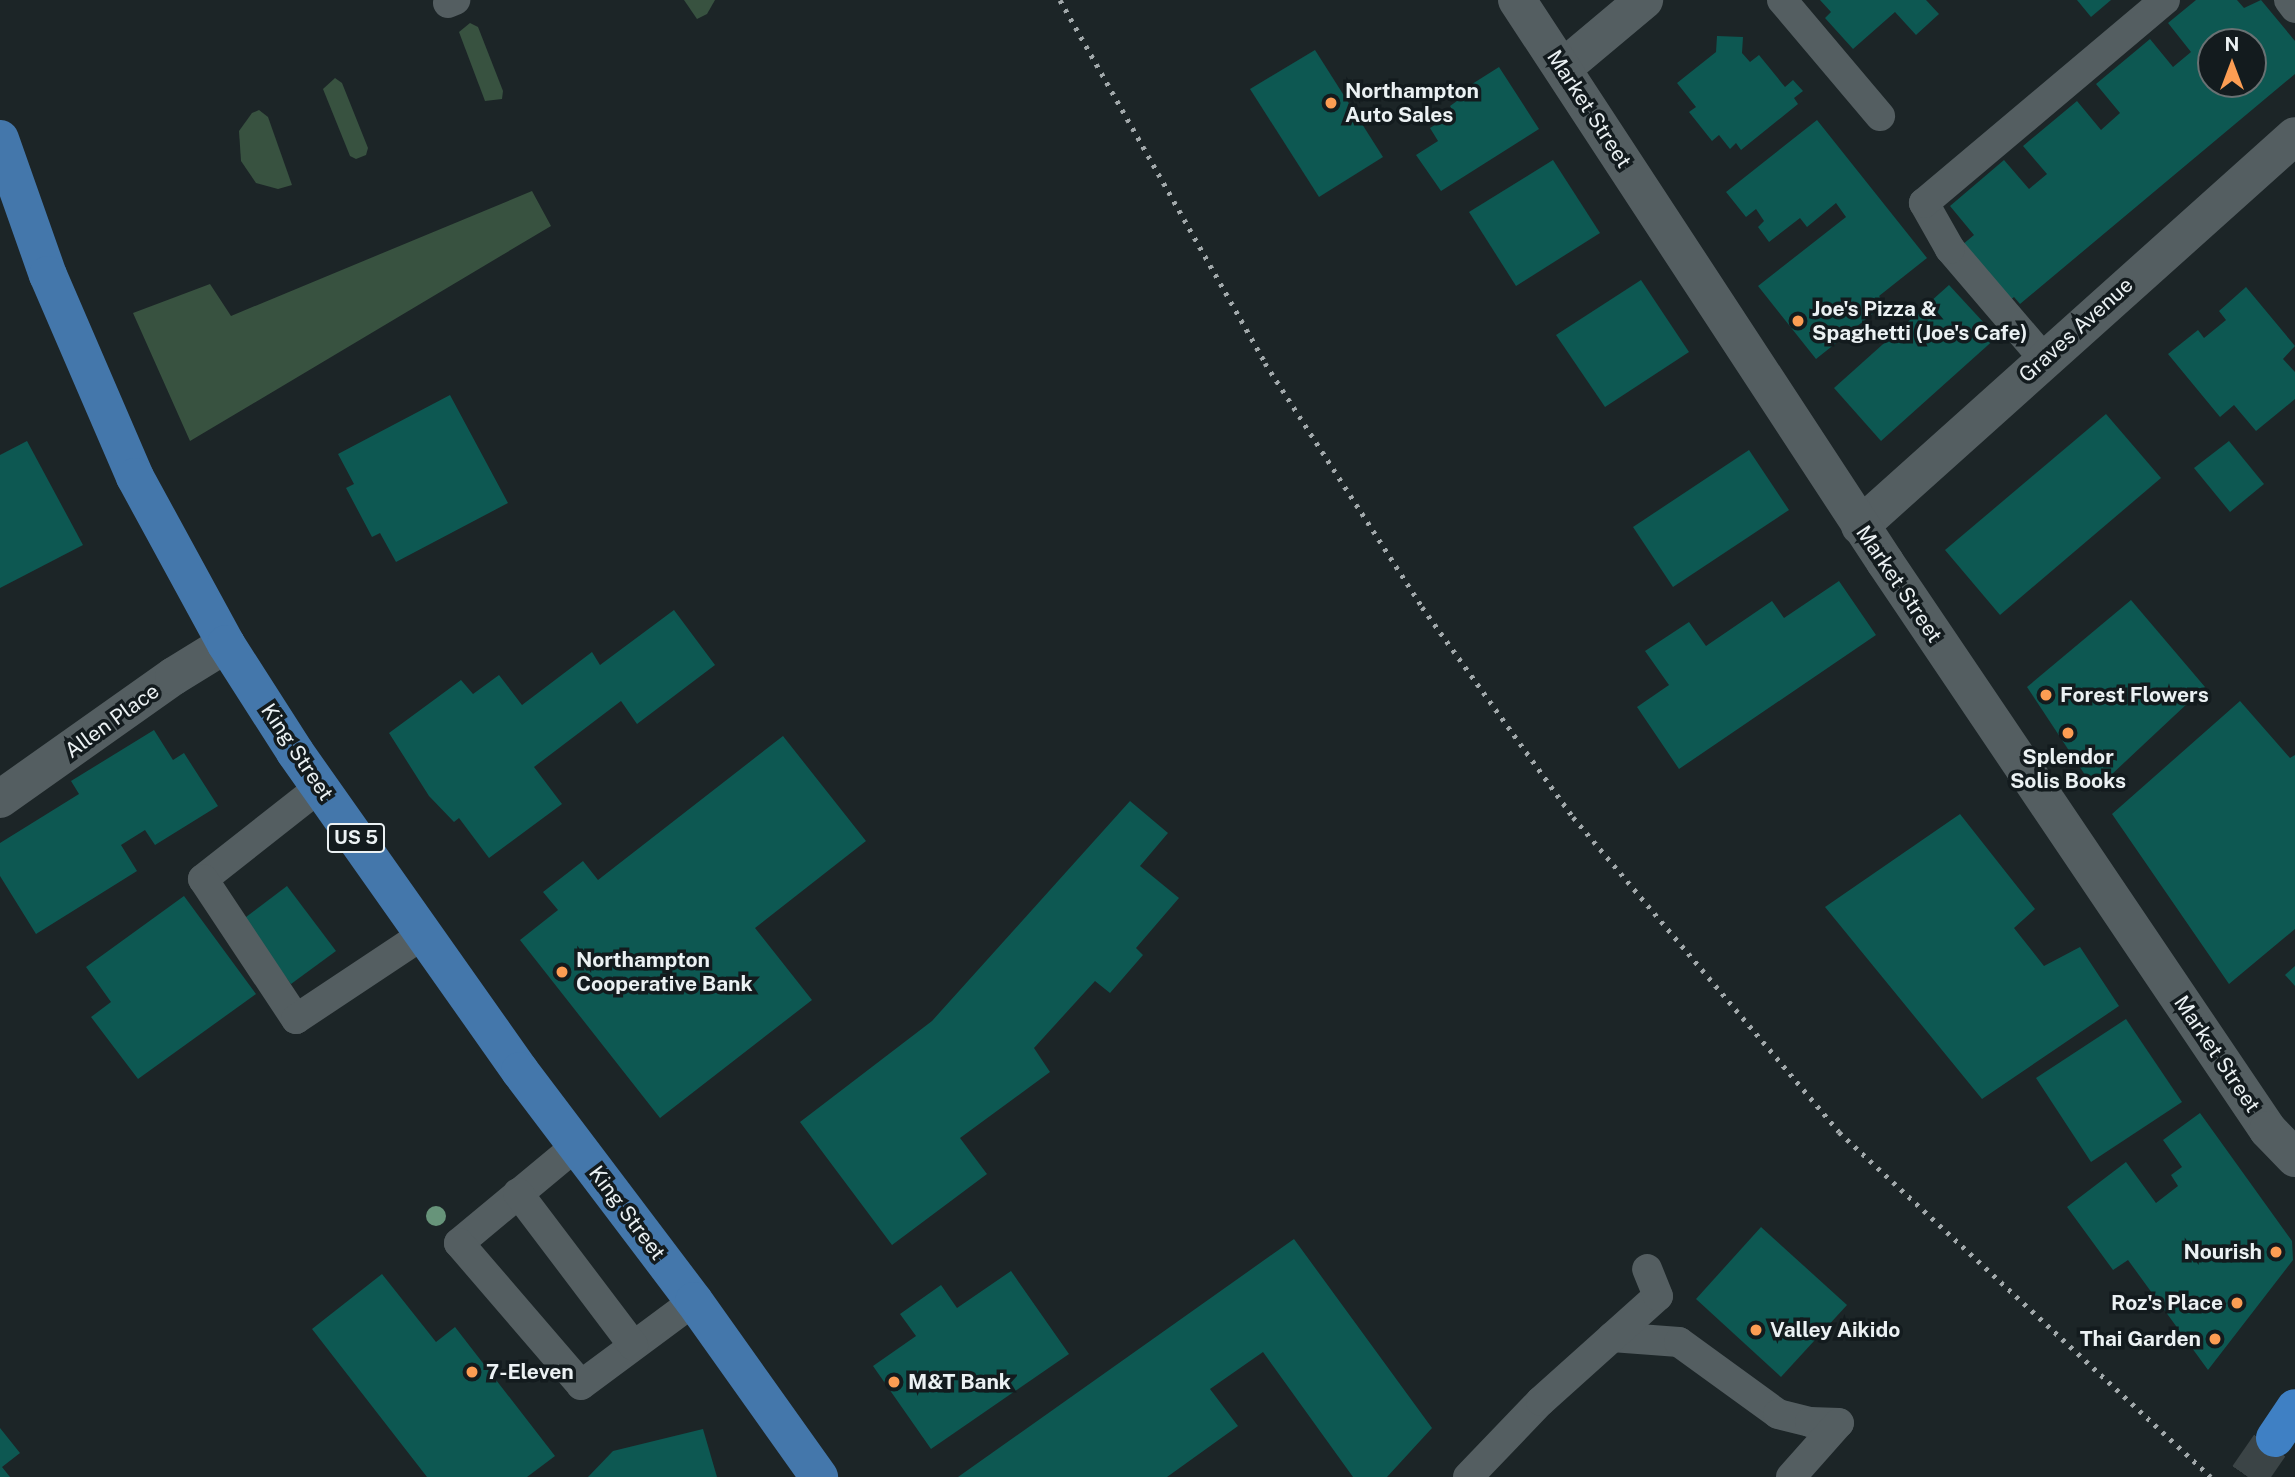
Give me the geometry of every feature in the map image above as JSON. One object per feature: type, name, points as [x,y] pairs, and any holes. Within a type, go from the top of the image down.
[{"type":"main road","name":"King Street","points":[[0,139],[62,309],[135,477],[226,644],[320,787],[424,934],[576,1146],[694,1301],[819,1477]]},
{"type":"street","name":"Market Street","points":[[1517,0],[1860,527],[2268,1130],[2295,1158]]},
{"type":"street","points":[[1563,68],[1643,0]]},
{"type":"street","name":"Graves Avenue","points":[[1860,527],[2295,136]]},
{"type":"street","name":"Allen Place","points":[[0,799],[174,676],[226,644]]},
{"type":"lane","points":[[1782,0],[1880,116]]},
{"type":"lane","points":[[2044,359],[1950,249],[1924,202],[2165,0]]},
{"type":"lane","points":[[2289,0],[2295,8]]},
{"type":"lane","points":[[320,787],[203,879],[296,1019],[424,934]]},
{"type":"lane","points":[[576,1146],[458,1243],[581,1385],[694,1301]]},
{"type":"lane","points":[[518,1193],[634,1345]]},
{"type":"lane","points":[[1468,1477],[1541,1401],[1658,1296],[1647,1269]]},
{"type":"lane","points":[[1612,1337],[1679,1342],[1778,1414],[1810,1422],[1839,1423],[1791,1477]]},
{"type":"green space","points":[[684,0],[715,0],[707,14],[697,19]]},
{"type":"green space","points":[[470,23],[478,27],[503,91],[502,99],[485,101],[459,32]]},
{"type":"green space","points":[[335,78],[342,83],[368,148],[366,155],[356,159],[350,156],[323,89]]},
{"type":"green space","points":[[259,110],[268,117],[292,185],[278,189],[256,183],[241,161],[239,131],[252,113]]},
{"type":"green space","points":[[532,191],[551,226],[190,441],[133,313],[210,284],[231,316]]},
{"type":"building","points":[[1820,0],[1926,0],[1939,14],[1916,35],[1895,12],[1853,49],[1825,18],[1831,12]]},
{"type":"building","points":[[2077,0],[2111,0],[2091,17]]},
{"type":"building","points":[[2196,0],[2237,0],[2244,8],[2261,0],[2295,41],[2295,74],[2267,97],[2267,28],[2197,28],[2197,98],[2266,98],[2020,304],[2014,297],[2009,301],[1962,245],[1974,235],[1950,206],[2004,160],[2029,189],[2047,174],[2023,146],[2077,101],[2101,130],[2120,113],[2096,84],[2150,39],[2173,67],[2191,52],[2168,23]]},
{"type":"building","points":[[1717,36],[1743,37],[1742,53],[1750,62],[1759,55],[1785,87],[1793,80],[1803,91],[1794,98],[1798,104],[1741,150],[1736,143],[1730,149],[1719,135],[1712,141],[1689,112],[1696,107],[1677,83],[1716,52]]},
{"type":"building","points":[[1315,50],[1383,157],[1319,197],[1250,89]]},
{"type":"building","points":[[1499,67],[1539,129],[1441,191],[1416,155],[1438,141],[1430,128],[1454,113],[1450,106],[1464,96],[1461,91]]},
{"type":"building","points":[[1817,120],[1927,258],[1879,296],[1885,304],[1816,359],[1758,286],[1846,217],[1836,203],[1807,227],[1800,218],[1769,242],[1758,227],[1764,221],[1756,209],[1746,217],[1726,192]]},
{"type":"building","points":[[1553,160],[1600,233],[1516,286],[1469,212]]},
{"type":"building","points":[[1641,280],[1689,352],[1605,407],[1556,335]]},
{"type":"building","points":[[1949,285],[1997,337],[1881,441],[1834,388]]},
{"type":"building","points":[[2246,287],[2295,346],[2283,359],[2295,372],[2295,399],[2256,431],[2234,405],[2220,417],[2168,354],[2198,330],[2204,338],[2226,320],[2219,311]]},
{"type":"building","points":[[450,395],[508,503],[396,562],[380,533],[372,537],[346,488],[354,484],[338,454]]},
{"type":"building","points":[[2106,414],[2161,478],[2000,615],[1945,550]]},
{"type":"building","points":[[27,441],[83,545],[0,588],[0,455]]},
{"type":"building","points":[[2229,441],[2264,484],[2230,512],[2194,468]]},
{"type":"building","points":[[1749,450],[1789,510],[1673,587],[1633,527]]},
{"type":"building","points":[[1839,581],[1876,635],[1679,769],[1637,707],[1669,685],[1645,651],[1689,622],[1706,646],[1772,601],[1784,618]]},
{"type":"building","points":[[2131,600],[2205,687],[2095,790],[2027,687]]},
{"type":"building","points":[[674,610],[715,665],[637,724],[621,701],[534,767],[562,804],[489,858],[459,818],[454,822],[429,796],[389,733],[461,680],[473,694],[499,675],[522,705],[592,652],[600,665]]},
{"type":"building","points":[[2240,701],[2290,758],[2295,755],[2295,929],[2229,984],[2112,814]]},
{"type":"building","points":[[154,730],[173,760],[184,753],[218,806],[155,845],[145,830],[121,845],[137,871],[36,934],[0,876],[0,843],[79,794],[71,781]]},
{"type":"building","points":[[783,736],[866,841],[755,928],[812,1000],[660,1118],[520,940],[558,910],[543,892],[583,861],[598,880]]},
{"type":"building","points":[[1130,801],[1168,833],[1140,866],[1179,898],[1136,948],[1143,955],[1110,993],[1095,981],[1034,1048],[1050,1072],[960,1138],[987,1174],[892,1245],[800,1122],[932,1021]]},
{"type":"building","points":[[1960,814],[2035,909],[2014,928],[2044,966],[2080,947],[2119,1006],[1982,1099],[1825,907]]},
{"type":"building","points":[[287,886],[336,951],[291,984],[242,920]]},
{"type":"building","points":[[184,896],[256,994],[138,1079],[91,1017],[111,1002],[86,967]]},
{"type":"building","points":[[2295,966],[2295,986],[2285,975]]},
{"type":"building","points":[[2126,1019],[2182,1102],[2091,1162],[2036,1078]]},
{"type":"building","points":[[2200,1113],[2292,1241],[2293,1260],[2208,1370],[2128,1260],[2113,1270],[2067,1207],[2126,1162],[2156,1203],[2178,1186],[2171,1175],[2182,1167],[2163,1140]]},
{"type":"building","points":[[1761,1227],[1847,1305],[1781,1377],[1696,1299]]},
{"type":"building","points":[[1294,1239],[1432,1428],[1387,1477],[1353,1477],[1263,1352],[1210,1389],[1238,1426],[1167,1477],[958,1477]]},
{"type":"building","points":[[1011,1271],[1069,1354],[931,1449],[873,1366],[916,1336],[900,1314],[941,1285],[957,1308]]},
{"type":"building","points":[[382,1274],[436,1342],[455,1327],[555,1456],[527,1477],[427,1477],[312,1329]]},
{"type":"building","points":[[0,1428],[20,1453],[2,1467],[10,1477],[0,1477]]},
{"type":"building","points":[[703,1429],[717,1477],[588,1477],[613,1451]]},
{"type":"tunnel","points":[[2248,1477],[2275,1438]]},
{"type":"railway","points":[[1060,0],[1265,363],[1422,607],[1573,817],[1839,1132],[2211,1477]]},
{"type":"place","name":"Northampton Auto Sales","points":[[1331,103]]},
{"type":"place","name":"Joe's Pizza & Spaghetti (Joe's Cafe)","points":[[1798,321]]},
{"type":"place","name":"Forest Flowers","points":[[2046,695]]},
{"type":"place","name":"Splendor Solis Books","points":[[2068,733]]},
{"type":"place","name":"Northampton Cooperative Bank","points":[[562,972]]},
{"type":"place","name":"Nourish","points":[[2276,1252]]},
{"type":"place","name":"Roz's Place","points":[[2237,1303]]},
{"type":"place","name":"Valley Aikido","points":[[1756,1330]]},
{"type":"place","name":"Thai Garden","points":[[2215,1339]]},
{"type":"place","name":"7-Eleven","points":[[472,1372]]},
{"type":"place","name":"M&T Bank","points":[[894,1382]]}]
